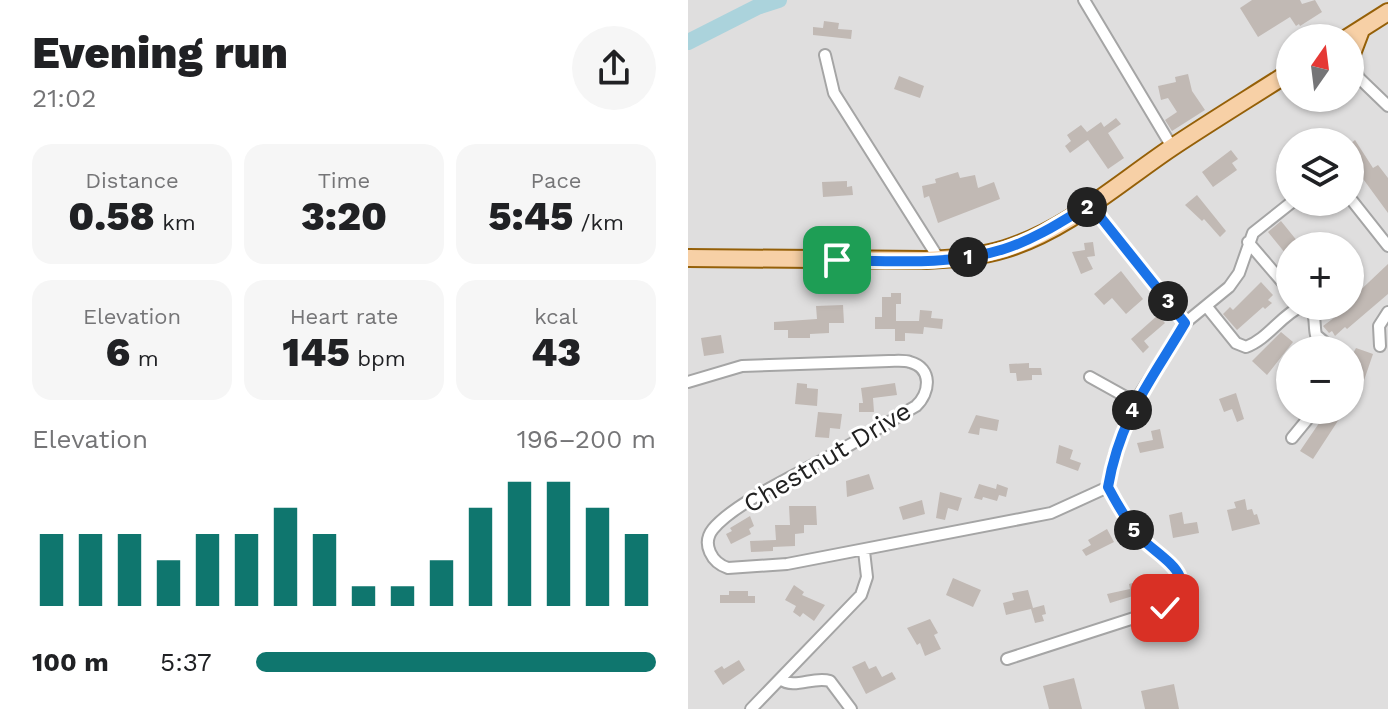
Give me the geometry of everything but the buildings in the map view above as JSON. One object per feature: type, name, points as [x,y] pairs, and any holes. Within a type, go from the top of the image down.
[{"type":"main road","points":[[1364,28],[1388,12]]},
{"type":"main road","points":[[688,258],[939,259],[962,258],[1007,248],[1040,235],[1092,203],[1172,147],[1276,81]]},
{"type":"street","points":[[1084,0],[1172,147]]},
{"type":"street","points":[[825,55],[834,93],[939,259]]},
{"type":"street","points":[[1364,83],[1388,106]]},
{"type":"street","points":[[1374,92],[1388,91]]},
{"type":"street","points":[[1092,203],[1185,323]]},
{"type":"street","points":[[1007,659],[1165,608],[1175,599],[1181,583],[1173,565],[1132,527],[1108,487],[1115,454],[1135,402],[1185,323],[1235,280],[1248,242],[1257,229],[1276,214]]},
{"type":"street","points":[[1364,216],[1388,246]]},
{"type":"street","points":[[1248,242],[1276,275]]},
{"type":"street","points":[[1207,307],[1236,343],[1246,347],[1281,320]]},
{"type":"street","points":[[1380,346],[1379,326],[1388,312]]},
{"type":"street","name":"Chestnut Drive","points":[[688,382],[742,366],[889,361],[918,365],[924,371],[928,386],[925,396],[916,406],[769,488],[714,528],[708,542],[714,559],[721,566],[787,564],[1051,513],[1108,487]]},
{"type":"street","points":[[1090,377],[1135,402]]},
{"type":"street","points":[[1292,438],[1304,424]]},
{"type":"street","points":[[751,709],[861,595],[867,577],[864,551]]},
{"type":"street","points":[[780,679],[786,684],[812,679],[830,681],[851,709]]},
{"type":"shaded area","points":[[688,0],[1388,0],[1388,709],[688,709]]},
{"type":"waterway","points":[[688,42],[757,7],[779,0]]},
{"type":"route","points":[[837,260],[926,260],[990,253],[1040,235],[1092,203],[1185,323],[1135,402],[1119,441],[1108,487],[1139,535],[1178,571],[1181,583],[1179,594],[1165,608]]}]
